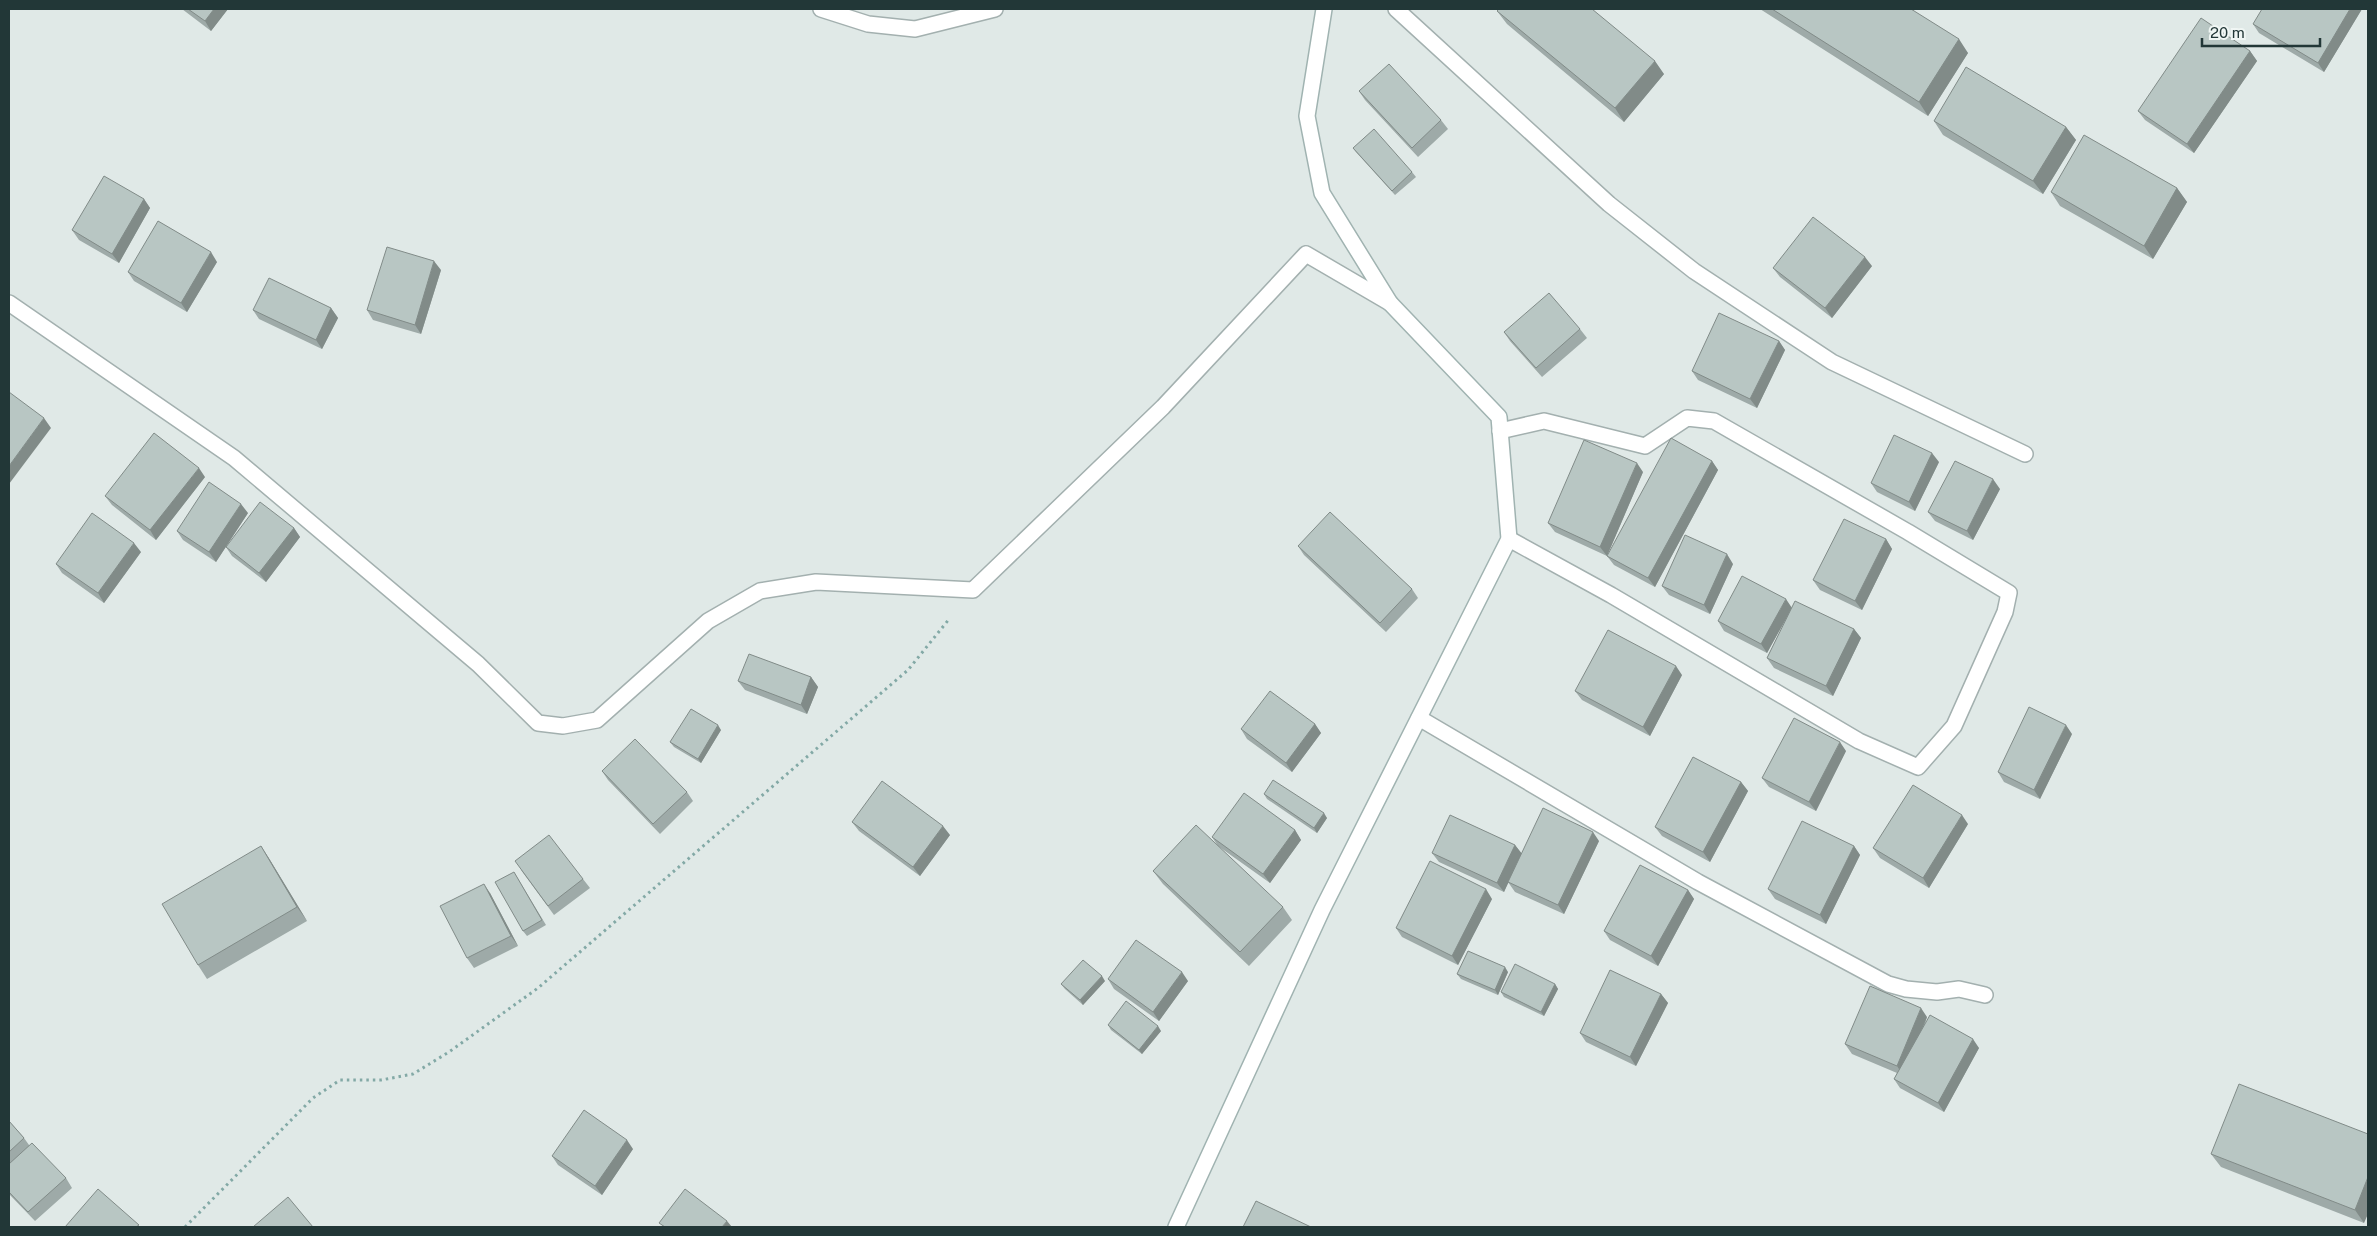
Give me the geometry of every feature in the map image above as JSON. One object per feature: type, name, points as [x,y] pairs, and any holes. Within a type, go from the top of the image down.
[{"type":"street","points":[[821,9],[868,24],[915,29],[995,9]]},
{"type":"street","points":[[1176,1227],[1322,910],[1509,540],[1499,417],[1390,303],[1322,193],[1307,116],[1324,9]]},
{"type":"street","points":[[1396,9],[1609,204],[1694,271],[1832,362],[2025,454]]},
{"type":"street","points":[[9,303],[234,458],[478,664],[538,723],[562,726],[597,720],[708,621],[760,591],[816,582],[973,590],[1162,407],[1306,254],[1390,303]]},
{"type":"street","points":[[1500,431],[1544,421],[1645,446],[1686,418],[1714,421],[1908,532],[2009,593],[2005,612],[1954,726],[1918,767],[1859,741],[1611,595],[1509,540]]},
{"type":"street","points":[[1419,718],[1698,882],[1888,984],[1906,989],[1937,992],[1959,989],[1985,995]]},
{"type":"path","points":[[185,1227],[313,1098],[340,1080],[381,1080],[413,1074],[449,1052],[538,988],[908,670],[973,590]]},
{"type":"building","points":[[188,9],[214,9],[205,21]]},
{"type":"building","points":[[1499,9],[1592,9],[1655,61],[1615,108],[1497,11]]},
{"type":"building","points":[[1772,9],[1911,9],[1959,39],[1919,102]]},
{"type":"building","points":[[2262,9],[2350,9],[2318,63],[2253,24]]},
{"type":"building","points":[[2201,18],[2250,51],[2187,144],[2138,111]]},
{"type":"building","points":[[1389,64],[1441,120],[1412,148],[1359,91]]},
{"type":"building","points":[[1966,67],[2066,127],[2033,181],[1934,121]]},
{"type":"building","points":[[1374,129],[1412,172],[1392,191],[1353,148]]},
{"type":"building","points":[[2084,135],[2177,188],[2144,246],[2051,192]]},
{"type":"building","points":[[104,176],[144,199],[112,254],[72,230]]},
{"type":"building","points":[[1813,217],[1865,257],[1825,308],[1773,268]]},
{"type":"building","points":[[158,221],[211,252],[181,303],[128,272]]},
{"type":"building","points":[[387,247],[434,261],[415,325],[367,310]]},
{"type":"building","points":[[269,278],[331,308],[316,340],[253,310]]},
{"type":"building","points":[[1549,293],[1580,329],[1536,368],[1504,332]]},
{"type":"building","points":[[1719,313],[1779,341],[1750,399],[1692,371]]},
{"type":"building","points":[[9,392],[44,418],[9,466]]},
{"type":"building","points":[[154,433],[199,468],[150,530],[105,496]]},
{"type":"building","points":[[1894,435],[1932,453],[1909,502],[1871,483]]},
{"type":"building","points":[[1671,438],[1712,461],[1648,578],[1607,556]]},
{"type":"building","points":[[1584,440],[1637,463],[1600,547],[1548,523]]},
{"type":"building","points":[[1955,461],[1993,479],[1967,531],[1928,512]]},
{"type":"building","points":[[209,482],[241,504],[209,552],[177,531]]},
{"type":"building","points":[[260,502],[294,528],[259,573],[226,547]]},
{"type":"building","points":[[1330,512],[1412,589],[1380,623],[1298,546]]},
{"type":"building","points":[[92,513],[134,543],[98,593],[56,564]]},
{"type":"building","points":[[1844,519],[1886,539],[1855,601],[1813,580]]},
{"type":"building","points":[[1685,535],[1727,554],[1704,605],[1662,586]]},
{"type":"building","points":[[1742,576],[1786,599],[1761,644],[1718,621]]},
{"type":"building","points":[[1795,601],[1854,629],[1826,686],[1767,658]]},
{"type":"building","points":[[1608,630],[1676,666],[1643,727],[1575,691]]},
{"type":"building","points":[[749,654],[811,677],[801,705],[738,681]]},
{"type":"building","points":[[1270,691],[1315,724],[1286,763],[1241,729]]},
{"type":"building","points":[[2029,707],[2066,725],[2034,790],[1998,772]]},
{"type":"building","points":[[691,709],[718,725],[698,759],[670,742]]},
{"type":"building","points":[[1794,718],[1840,742],[1809,802],[1762,778]]},
{"type":"building","points":[[635,739],[687,792],[653,824],[602,771]]},
{"type":"building","points":[[1693,757],[1741,782],[1703,852],[1655,827]]},
{"type":"building","points":[[1273,780],[1324,813],[1314,828],[1264,794]]},
{"type":"building","points":[[882,781],[943,826],[913,867],[852,822]]},
{"type":"building","points":[[1913,785],[1962,815],[1923,878],[1873,848]]},
{"type":"building","points":[[1244,793],[1295,830],[1263,874],[1212,837]]},
{"type":"building","points":[[1543,808],[1593,832],[1558,905],[1508,882]]},
{"type":"building","points":[[1450,815],[1515,845],[1497,883],[1432,853]]},
{"type":"building","points":[[1802,821],[1854,846],[1820,915],[1768,889]]},
{"type":"building","points":[[1196,825],[1283,907],[1240,952],[1153,871]]},
{"type":"building","points":[[549,835],[583,879],[548,906],[515,861]]},
{"type":"building","points":[[261,846],[297,907],[198,965],[162,904]]},
{"type":"building","points":[[1430,861],[1486,889],[1452,956],[1396,928]]},
{"type":"building","points":[[1640,865],[1688,890],[1651,956],[1604,931]]},
{"type":"building","points":[[514,872],[542,920],[523,931],[495,882]]},
{"type":"building","points":[[484,884],[511,936],[467,958],[440,906]]},
{"type":"building","points":[[1136,940],[1182,972],[1153,1012],[1108,979]]},
{"type":"building","points":[[1468,951],[1505,967],[1495,990],[1457,974]]},
{"type":"building","points":[[1083,960],[1102,976],[1080,1000],[1061,984]]},
{"type":"building","points":[[1515,964],[1555,984],[1541,1012],[1501,992]]},
{"type":"building","points":[[1610,970],[1661,994],[1630,1057],[1580,1033]]},
{"type":"building","points":[[1870,986],[1921,1008],[1897,1066],[1845,1044]]},
{"type":"building","points":[[1126,1001],[1158,1026],[1139,1050],[1108,1025]]},
{"type":"building","points":[[1930,1015],[1973,1039],[1938,1103],[1894,1079]]},
{"type":"building","points":[[2239,1084],[2368,1134],[2368,1177],[2355,1210],[2211,1154]]},
{"type":"building","points":[[584,1110],[627,1140],[595,1186],[552,1156]]},
{"type":"building","points":[[9,1121],[24,1138],[9,1152]]},
{"type":"building","points":[[32,1143],[66,1178],[28,1212],[9,1192],[9,1164]]},
{"type":"building","points":[[98,1189],[139,1225],[136,1227],[65,1227]]},
{"type":"building","points":[[685,1189],[727,1221],[722,1227],[665,1227],[659,1223]]},
{"type":"building","points":[[288,1197],[313,1227],[253,1227]]},
{"type":"building","points":[[1256,1201],[1311,1227],[1243,1227]]}]
